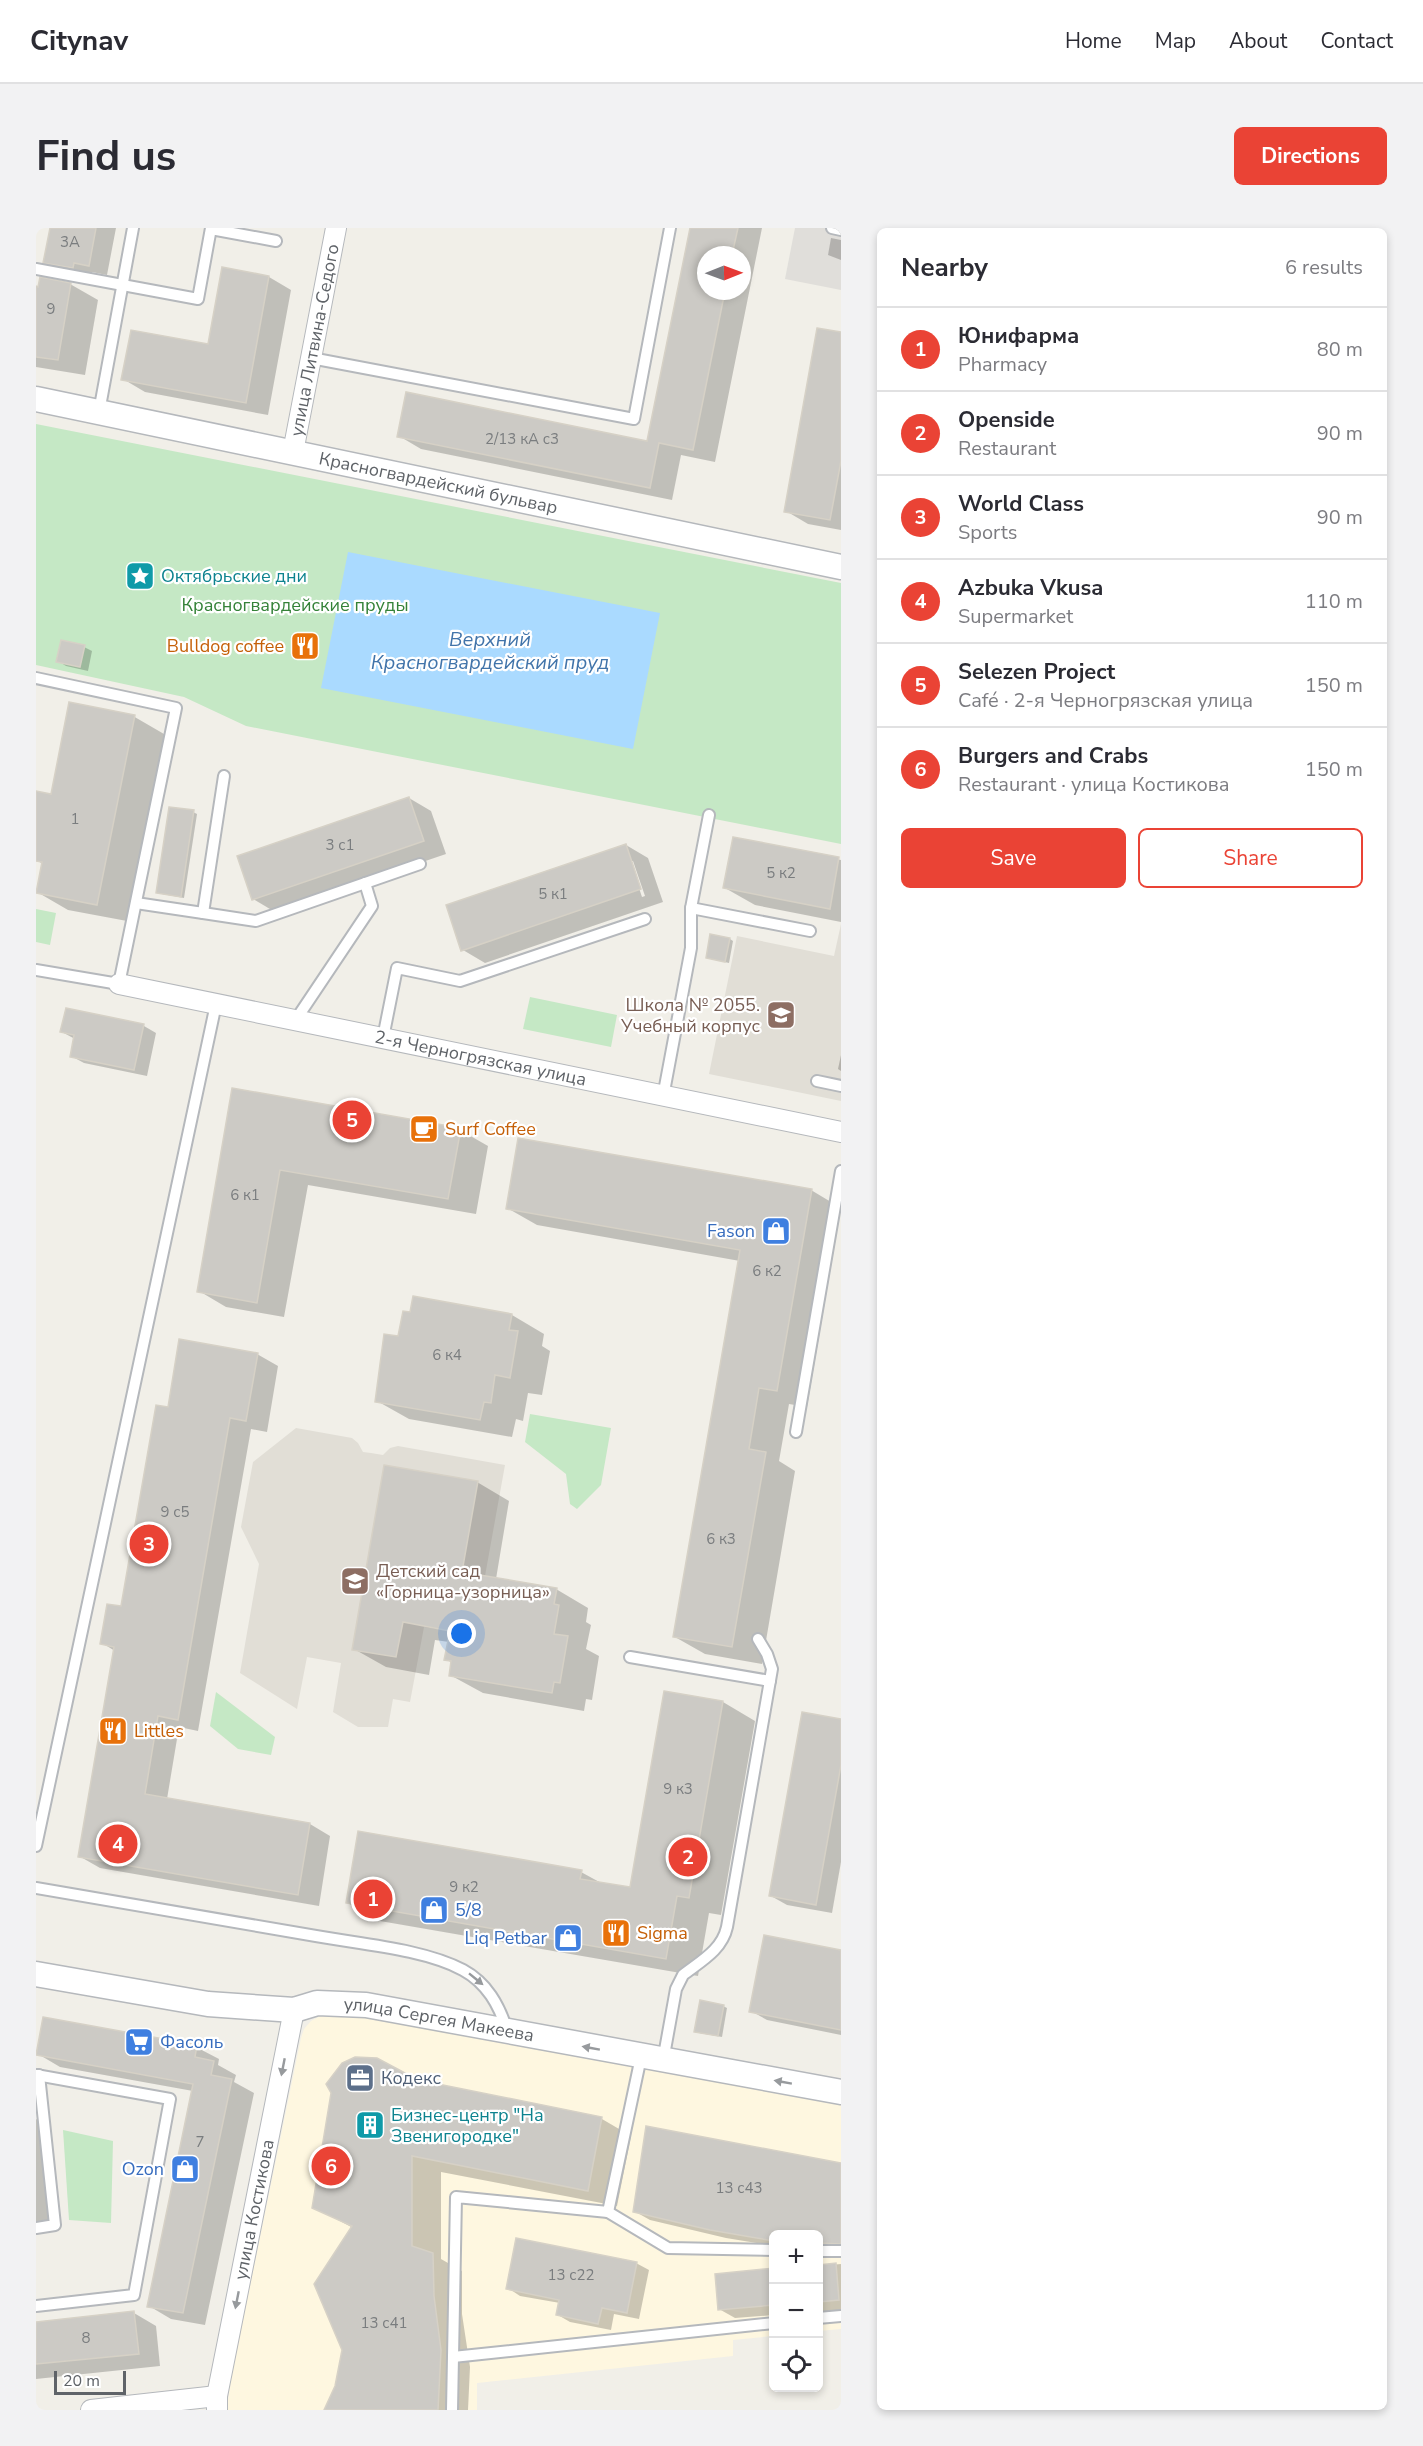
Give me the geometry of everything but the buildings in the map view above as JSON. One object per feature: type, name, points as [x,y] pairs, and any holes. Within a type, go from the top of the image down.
[{"type":"street","name":"улица Литвина-Седого","points":[[293,452],[336,228]]},
{"type":"street","name":"Красногвардейский бульвар","points":[[36,399],[841,567]]},
{"type":"street","name":"2-я Черногрязская улица","points":[[119,984],[841,1132]]},
{"type":"street","name":"улица Сергея Макеева","points":[[36,1974],[208,2004],[294,2010],[316,2003],[366,2005],[508,2033],[841,2092]]},
{"type":"street","name":"улица Костикова","points":[[217,2403],[294,2010]]},
{"type":"street","points":[[91,2410],[217,2403]]},
{"type":"lane","points":[[99,412],[133,228]]},
{"type":"lane","points":[[311,358],[634,419],[670,228]]},
{"type":"lane","points":[[834,228],[841,230]]},
{"type":"lane","points":[[36,269],[198,299],[211,229],[276,241]]},
{"type":"lane","points":[[36,678],[176,708],[119,984],[36,970]]},
{"type":"lane","points":[[203,913],[224,776]]},
{"type":"lane","points":[[663,1097],[691,948],[691,908],[709,815]]},
{"type":"lane","points":[[136,903],[256,921],[420,864]]},
{"type":"lane","points":[[295,1021],[372,906],[364,884]]},
{"type":"lane","points":[[691,908],[810,931]]},
{"type":"lane","points":[[383,1038],[397,968],[460,981],[645,919]]},
{"type":"lane","points":[[36,1846],[216,1004]]},
{"type":"lane","points":[[817,1081],[841,1086]]},
{"type":"lane","points":[[796,1432],[841,1171]]},
{"type":"lane","points":[[608,2212],[652,2059],[680,1980],[716,1949],[725,1935],[772,1669],[770,1660],[758,1639]]},
{"type":"lane","points":[[630,1657],[770,1682]]},
{"type":"lane","points":[[36,1888],[423,1956],[447,1963],[476,1978],[488,1990],[501,2011],[508,2033]]},
{"type":"lane","points":[[36,2228],[54,2225],[37,2075],[170,2099],[135,2295],[36,2306]]},
{"type":"lane","points":[[452,2410],[456,2197],[608,2212],[668,2248],[769,2250]]},
{"type":"lane","points":[[823,2251],[841,2251]]},
{"type":"lane","points":[[823,2318],[841,2316]]},
{"type":"lane","points":[[453,2357],[769,2324]]},
{"type":"shaded area","points":[[795,228],[841,228],[841,290],[785,279]]},
{"type":"shaded area","name":"Школа № 2055. Учебный корпус","points":[[841,924],[841,1101],[709,1074],[737,936],[834,956]]},
{"type":"shaded area","name":"Детский сад «Горница-узорница»","points":[[296,1428],[352,1438],[363,1452],[383,1455],[390,1448],[398,1446],[505,1465],[485,1576],[456,1571],[445,1587],[438,1629],[424,1627],[410,1702],[393,1699],[388,1727],[358,1727],[333,1712],[341,1663],[307,1657],[297,1709],[240,1673],[259,1564],[241,1527],[253,1462]]},
{"type":"shaded area","points":[[349,2014],[841,2104],[841,2329],[823,2331],[823,2230],[769,2230],[769,2336],[733,2340],[733,2356],[477,2383],[477,2410],[227,2410],[230,2383],[301,2038],[304,2029],[311,2021],[322,2015]]},
{"type":"green space","name":"Красногвардейские пруды","points":[[36,424],[841,583],[841,844],[246,726],[184,697],[36,665]]},
{"type":"green space","points":[[36,909],[56,913],[50,945],[36,942]]},
{"type":"green space","points":[[530,997],[617,1015],[611,1047],[523,1029]]},
{"type":"green space","points":[[530,1414],[611,1428],[601,1485],[577,1509],[570,1504],[566,1474],[525,1442]]},
{"type":"green space","points":[[216,1692],[275,1737],[271,1755],[238,1749],[210,1726]]},
{"type":"green space","points":[[63,2130],[113,2141],[111,2223],[69,2220]]},
{"type":"water","name":"Верхний Красногвардейский пруд","points":[[348,552],[660,613],[633,749],[321,688]]},
{"type":"place","name":"Октябрьские дни","points":[[140,576]]},
{"type":"place","name":"Bulldog coffee","points":[[305,646]]},
{"type":"place","name":"Школа № 2055. Учебный корпус","points":[[781,1015]]},
{"type":"place","name":"Selezen Project","points":[[352,1120]]},
{"type":"place","name":"Surf Coffee","points":[[424,1129]]},
{"type":"place","name":"Fason","points":[[776,1231]]},
{"type":"place","name":"World Class","points":[[149,1544]]},
{"type":"place","name":"Детский сад «Горница-узорница»","points":[[355,1581]]},
{"type":"place","name":"Littles","points":[[113,1731]]},
{"type":"place","name":"Azbuka Vkusa","points":[[118,1844]]},
{"type":"place","name":"Openside","points":[[688,1857]]},
{"type":"place","name":"Юнифарма","points":[[373,1899]]},
{"type":"place","name":"5/8","points":[[434,1910]]},
{"type":"place","name":"Sigma","points":[[616,1933]]},
{"type":"place","name":"Liq Petbar","points":[[568,1938]]},
{"type":"place","name":"Фасоль","points":[[139,2042]]},
{"type":"place","name":"Кодекс","points":[[360,2078]]},
{"type":"place","name":"Бизнес-центр \"На Звенигородке\"","points":[[370,2125]]},
{"type":"place","name":"Burgers and Crabs","points":[[331,2166]]},
{"type":"place","name":"Ozon","points":[[185,2169]]}]
